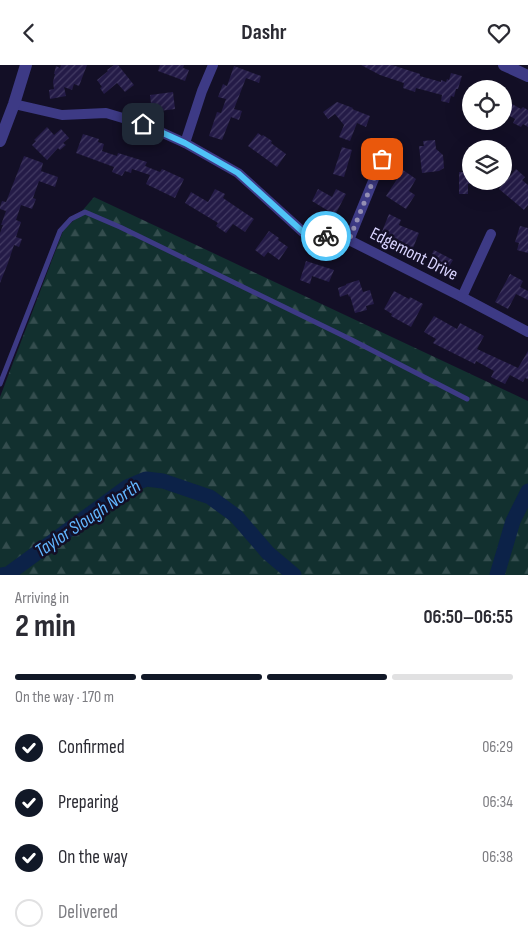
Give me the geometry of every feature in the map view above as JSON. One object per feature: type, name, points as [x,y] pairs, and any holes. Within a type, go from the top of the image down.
[{"type":"street","points":[[0,141],[26,65]]},
{"type":"street","points":[[185,143],[202,91],[213,65]]},
{"type":"street","points":[[504,65],[528,76]]},
{"type":"street","name":"Edgemont Drive","points":[[14,104],[62,115],[106,113],[143,124],[185,143],[238,173],[303,232],[349,240],[528,332]]},
{"type":"street","points":[[349,240],[382,159]]},
{"type":"street","points":[[462,297],[491,234]]},
{"type":"lane","points":[[0,385],[60,231],[71,219],[85,212],[120,227],[341,335],[466,399]]},
{"type":"green space","points":[[94,197],[528,401],[528,575],[0,575],[0,397],[63,231]]},
{"type":"building","points":[[61,65],[87,65],[79,86],[74,84],[72,90],[64,87],[66,96],[50,99],[49,90],[54,89],[53,82],[56,66],[60,68]]},
{"type":"building","points":[[114,65],[118,65],[134,85],[125,92],[117,83],[104,94],[97,80]]},
{"type":"building","points":[[160,65],[184,65],[183,68],[189,70],[185,81],[158,71]]},
{"type":"building","points":[[361,65],[392,65],[441,82],[441,80],[446,82],[447,79],[449,80],[451,73],[462,76],[458,89],[456,89],[454,97],[451,96],[449,103],[441,101],[442,95],[416,88],[415,92],[403,88],[404,83],[380,75]]},
{"type":"building","points":[[234,66],[261,76],[259,83],[246,78],[234,109],[242,111],[239,120],[231,117],[222,140],[209,136],[217,112],[221,113],[226,99],[218,97],[223,84],[227,86]]},
{"type":"building","points":[[173,92],[175,109],[152,112],[150,95]]},
{"type":"building","points":[[337,102],[370,116],[366,127],[357,123],[350,141],[339,137],[344,125],[335,114],[328,119],[323,112]]},
{"type":"building","points":[[512,104],[521,109],[523,107],[528,110],[528,127],[523,124],[521,127],[513,123],[515,119],[512,117]]},
{"type":"building","points":[[47,127],[54,135],[61,129],[69,138],[63,143],[66,145],[60,150],[58,148],[47,160],[32,145],[36,141],[34,140]]},
{"type":"building","points":[[258,133],[272,141],[271,143],[286,154],[277,167],[248,146]]},
{"type":"building","points":[[83,134],[99,139],[98,142],[104,144],[102,151],[117,156],[118,153],[147,162],[145,166],[160,172],[162,169],[184,179],[175,198],[146,184],[150,175],[132,169],[131,173],[125,171],[122,176],[112,172],[114,167],[76,153]]},
{"type":"building","points":[[435,140],[436,149],[443,155],[444,168],[439,171],[422,173],[419,146],[424,146],[423,141]]},
{"type":"building","points":[[342,147],[352,150],[344,177],[333,174]]},
{"type":"building","points":[[24,156],[43,163],[41,171],[58,177],[55,187],[39,181],[33,198],[36,199],[32,209],[21,205],[16,220],[21,222],[16,237],[22,239],[19,247],[14,245],[0,283],[0,233],[6,211],[0,209],[0,207],[2,201],[6,202]]},
{"type":"building","points":[[516,169],[525,177],[522,180],[528,185],[528,205],[524,210],[500,190],[512,190],[512,174]]},
{"type":"building","points":[[403,170],[416,179],[409,191],[415,195],[406,209],[386,196]]},
{"type":"building","points":[[459,172],[462,172],[462,190],[468,190],[468,194],[459,194]]},
{"type":"building","points":[[215,189],[225,194],[223,198],[254,219],[245,232],[233,224],[226,233],[216,226],[218,223],[185,203],[191,192],[208,202]]},
{"type":"building","points":[[318,189],[332,197],[336,189],[346,194],[335,215],[312,201]]},
{"type":"building","points":[[389,214],[401,220],[399,225],[419,233],[413,248],[381,234]]},
{"type":"building","points":[[520,226],[528,228],[528,253],[517,250],[519,243],[515,242]]},
{"type":"building","points":[[269,231],[288,247],[279,260],[268,252],[264,257],[255,250]]},
{"type":"building","points":[[434,250],[453,260],[447,270],[429,260]]},
{"type":"building","points":[[306,261],[334,270],[329,282],[312,276],[310,284],[300,280]]},
{"type":"building","points":[[510,274],[523,281],[520,287],[528,291],[528,300],[516,294],[508,309],[495,302]]},
{"type":"building","points":[[359,280],[363,292],[370,290],[374,304],[366,306],[367,310],[355,313],[350,296],[348,294],[340,297],[338,288]]},
{"type":"building","points":[[394,291],[423,304],[411,327],[391,316],[392,314],[384,309]]},
{"type":"building","points":[[434,316],[457,329],[460,323],[484,336],[477,349],[518,368],[528,351],[528,379],[525,378],[523,382],[510,375],[505,384],[491,377],[494,371],[476,361],[475,364],[433,343],[436,339],[424,332]]},
{"type":"waterway","name":"Taylor Slough North","points":[[2,575],[8,574],[127,487],[146,479],[163,481],[210,497],[236,516],[268,553],[294,575]]},
{"type":"waterway","name":"Taylor Slough North","points":[[497,575],[513,521],[528,491]]},
{"type":"way so far","points":[[326,236],[349,240],[382,159]]},
{"type":"route","points":[[143,124],[185,143],[238,173],[303,232],[326,236]]}]
